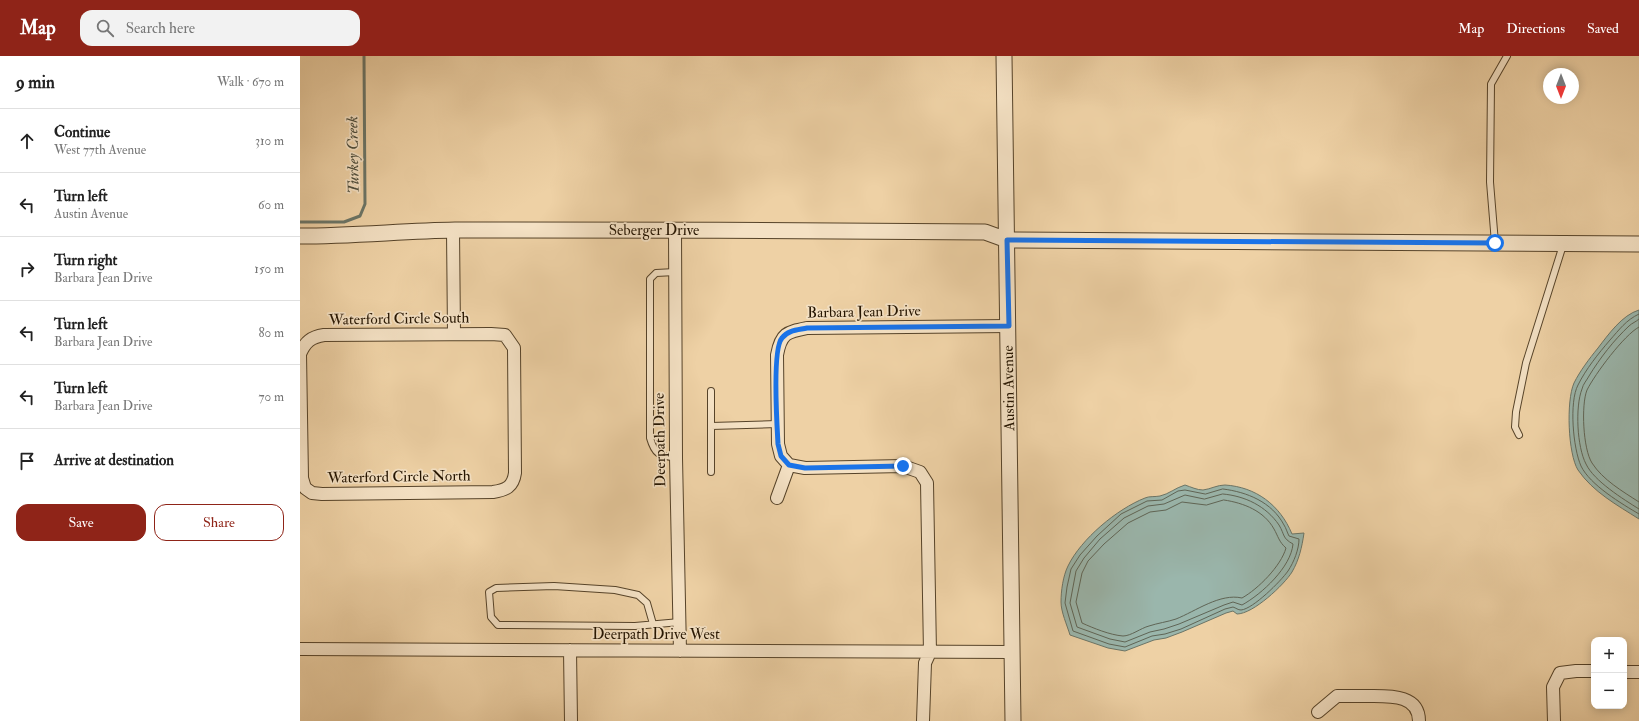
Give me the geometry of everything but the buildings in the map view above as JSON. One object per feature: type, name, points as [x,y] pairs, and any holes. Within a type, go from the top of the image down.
[{"type":"street","name":"Austin Avenue","points":[[1004,56],[1009,326],[1013,721]]},
{"type":"street","name":"Seberger Drive","points":[[300,236],[340,236],[452,230],[675,229],[985,232],[1007,240],[1639,244]]},
{"type":"street","name":"Deerpath Drive","points":[[675,229],[676,458],[680,651]]},
{"type":"street","points":[[452,230],[454,334]]},
{"type":"street","name":"Barbara Jean Drive","points":[[789,465],[781,456],[778,444],[777,354],[781,338],[789,331],[807,328],[1009,326]]},
{"type":"street","name":"Waterford Circle South","points":[[302,478],[300,354],[303,346],[309,340],[316,336],[324,335],[491,334],[505,335],[514,348],[515,474],[514,482],[505,490]]},
{"type":"street","points":[[777,498],[789,465],[805,468],[903,466],[920,472],[927,483],[930,652],[925,663],[923,721]]},
{"type":"street","name":"Waterford Circle North","points":[[302,478],[305,488],[312,494],[486,492],[505,490]]},
{"type":"street","name":"Deerpath Drive West","points":[[300,649],[1012,652]]},
{"type":"street","points":[[570,650],[571,721]]},
{"type":"street","points":[[1554,721],[1553,687],[1560,674],[1576,670],[1591,671]]},
{"type":"street","points":[[1627,672],[1639,672]]},
{"type":"street","points":[[1318,712],[1337,696],[1393,696],[1402,698],[1414,705],[1417,708],[1419,721]]},
{"type":"lane","points":[[1495,243],[1490,182],[1491,84],[1507,56]]},
{"type":"lane","points":[[1519,434],[1515,427],[1515,416],[1526,363],[1563,243]]},
{"type":"lane","points":[[675,272],[656,273],[650,279],[650,438],[653,449],[660,456],[676,458]]},
{"type":"lane","points":[[711,391],[711,472]]},
{"type":"lane","points":[[711,426],[777,424]]},
{"type":"lane","points":[[653,624],[647,603],[638,595],[615,590],[554,586],[496,588],[489,592],[491,617],[498,625],[635,626],[680,622]]},
{"type":"water","points":[[1639,310],[1639,519],[1598,491],[1578,470],[1570,440],[1569,414],[1571,391],[1574,383],[1591,356],[1621,321]]},
{"type":"water","points":[[1185,485],[1201,490],[1225,485],[1247,489],[1266,499],[1274,506],[1281,514],[1292,534],[1304,533],[1298,558],[1288,578],[1268,598],[1244,613],[1237,614],[1233,611],[1226,613],[1182,632],[1166,638],[1154,640],[1125,651],[1108,648],[1070,635],[1061,606],[1061,598],[1065,574],[1074,556],[1101,526],[1123,509],[1145,498],[1163,495]]},
{"type":"waterway","name":"Turkey Creek","points":[[300,222],[344,222],[360,216],[365,204],[364,56]]},
{"type":"route","points":[[903,466],[805,468],[789,465],[781,456],[778,444],[777,354],[781,338],[789,331],[807,328],[1009,326],[1007,240],[1495,243]]}]
